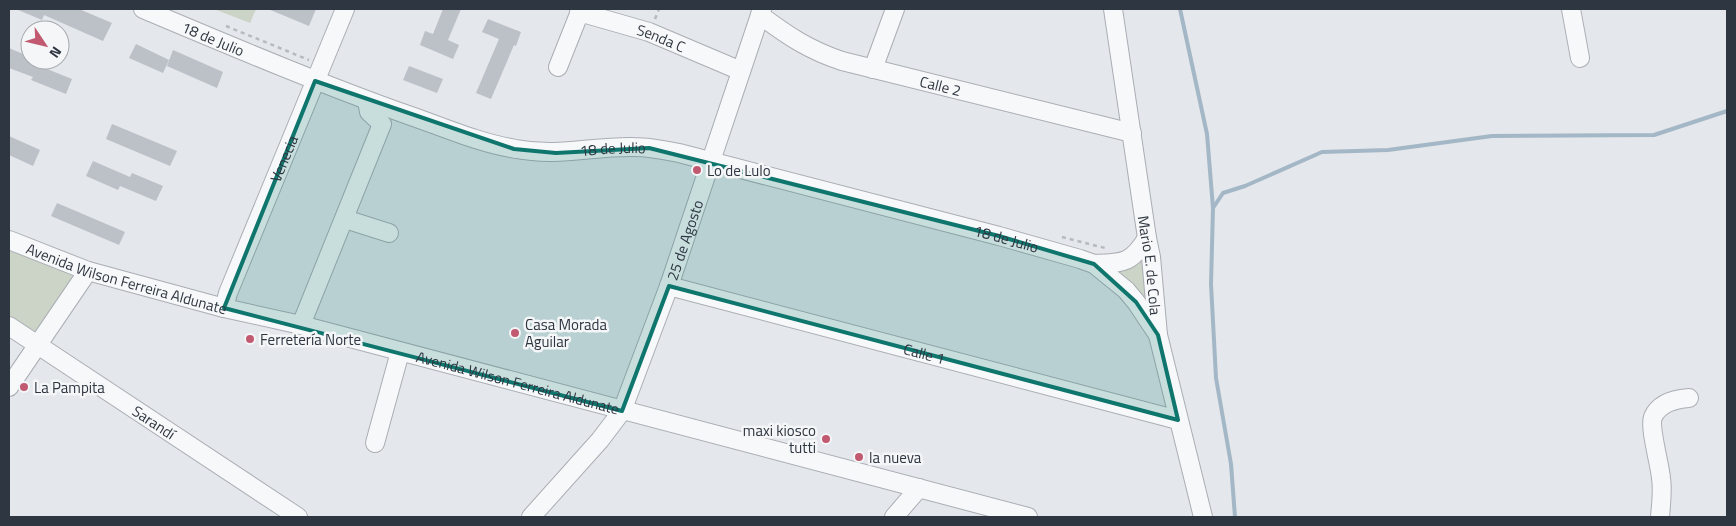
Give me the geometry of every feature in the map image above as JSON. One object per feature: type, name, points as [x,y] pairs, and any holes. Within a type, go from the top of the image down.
[{"type":"street","name":"18 de Julio","points":[[143,9],[315,81],[490,143],[537,152],[556,153],[632,147],[679,153],[1080,258],[1094,264],[1120,285],[1136,302],[1158,335]]},
{"type":"street","name":"Venecia","points":[[224,308],[228,293],[345,9]]},
{"type":"street","points":[[873,69],[895,9]]},
{"type":"street","name":"Mario E. de Cola","points":[[1113,9],[1151,257],[1158,335],[1203,517]]},
{"type":"street","points":[[1572,9],[1580,58]]},
{"type":"street","points":[[558,67],[580,10]]},
{"type":"street","name":"Senda C","points":[[580,10],[649,32],[741,71]]},
{"type":"street","name":"Calle 2","points":[[761,12],[789,37],[821,54],[842,62],[1132,133]]},
{"type":"street","name":"25 de Agosto","points":[[531,517],[600,440],[622,411],[669,286],[761,12]]},
{"type":"street","points":[[301,325],[382,124],[369,112],[367,101]]},
{"type":"street","points":[[345,219],[389,233]]},
{"type":"street","name":"18 de Julio","points":[[1094,264],[1117,264],[1130,259],[1139,251],[1147,238]]},
{"type":"street","name":"Avenida Wilson Ferreira Aldunate","points":[[9,240],[88,270],[224,308],[301,325],[1028,517]]},
{"type":"street","points":[[9,386],[88,270]]},
{"type":"street","name":"Calle 1","points":[[669,286],[1178,420]]},
{"type":"street","name":"Sarandí","points":[[9,326],[298,517]]},
{"type":"street","points":[[375,443],[400,352]]},
{"type":"street","points":[[1660,517],[1662,480],[1652,427],[1653,417],[1670,401],[1689,398]]},
{"type":"street","points":[[894,517],[919,488]]},
{"type":"highlighted area","points":[[315,81],[514,149],[556,153],[649,148],[999,236],[1094,264],[1136,302],[1158,335],[1178,420],[669,286],[622,411],[224,308]]},
{"type":"shaded area","points":[[214,9],[256,9],[250,23]]},
{"type":"shaded area","points":[[9,247],[76,275],[34,335],[9,317]]},
{"type":"shaded area","points":[[1146,256],[1154,321],[1109,269],[1129,267]]},
{"type":"building","points":[[16,9],[79,9],[112,23],[103,41],[70,26],[70,20],[55,20],[44,15],[42,20]]},
{"type":"building","points":[[268,9],[316,9],[309,26]]},
{"type":"building","points":[[443,9],[461,9],[448,40],[459,45],[453,59],[420,45],[425,31],[433,34]]},
{"type":"building","points":[[488,19],[521,32],[491,99],[476,93],[499,39],[482,32]]},
{"type":"building","points":[[136,44],[169,60],[163,73],[129,58]]},
{"type":"building","points":[[9,48],[20,53],[20,70],[50,70],[72,79],[66,94],[31,80],[33,77],[9,68]]},
{"type":"building","points":[[173,50],[223,72],[217,88],[167,66]]},
{"type":"building","points":[[409,66],[443,79],[437,93],[403,80]]},
{"type":"building","points":[[112,124],[177,151],[170,166],[106,139]]},
{"type":"building","points":[[9,136],[40,150],[33,166],[9,155]]},
{"type":"building","points":[[93,161],[130,177],[132,173],[163,186],[156,201],[120,186],[118,190],[86,176]]},
{"type":"building","points":[[57,203],[125,232],[119,245],[51,216]]},
{"type":"waterway","points":[[1180,9],[1207,134],[1213,208]]},
{"type":"waterway","points":[[1235,517],[1231,464],[1216,378],[1211,284],[1213,208],[1223,193],[1245,186],[1322,152],[1388,150],[1492,136],[1654,135],[1727,111]]},
{"type":"place","name":"Lo de Lulo","points":[[697,170]]},
{"type":"place","name":"Casa Morada Aguilar","points":[[515,333]]},
{"type":"place","name":"Ferretería Norte","points":[[250,339]]},
{"type":"place","name":"La Pampita","points":[[24,387]]},
{"type":"place","name":"maxi kiosco tutti","points":[[826,439]]},
{"type":"place","name":"la nueva","points":[[859,457]]}]
